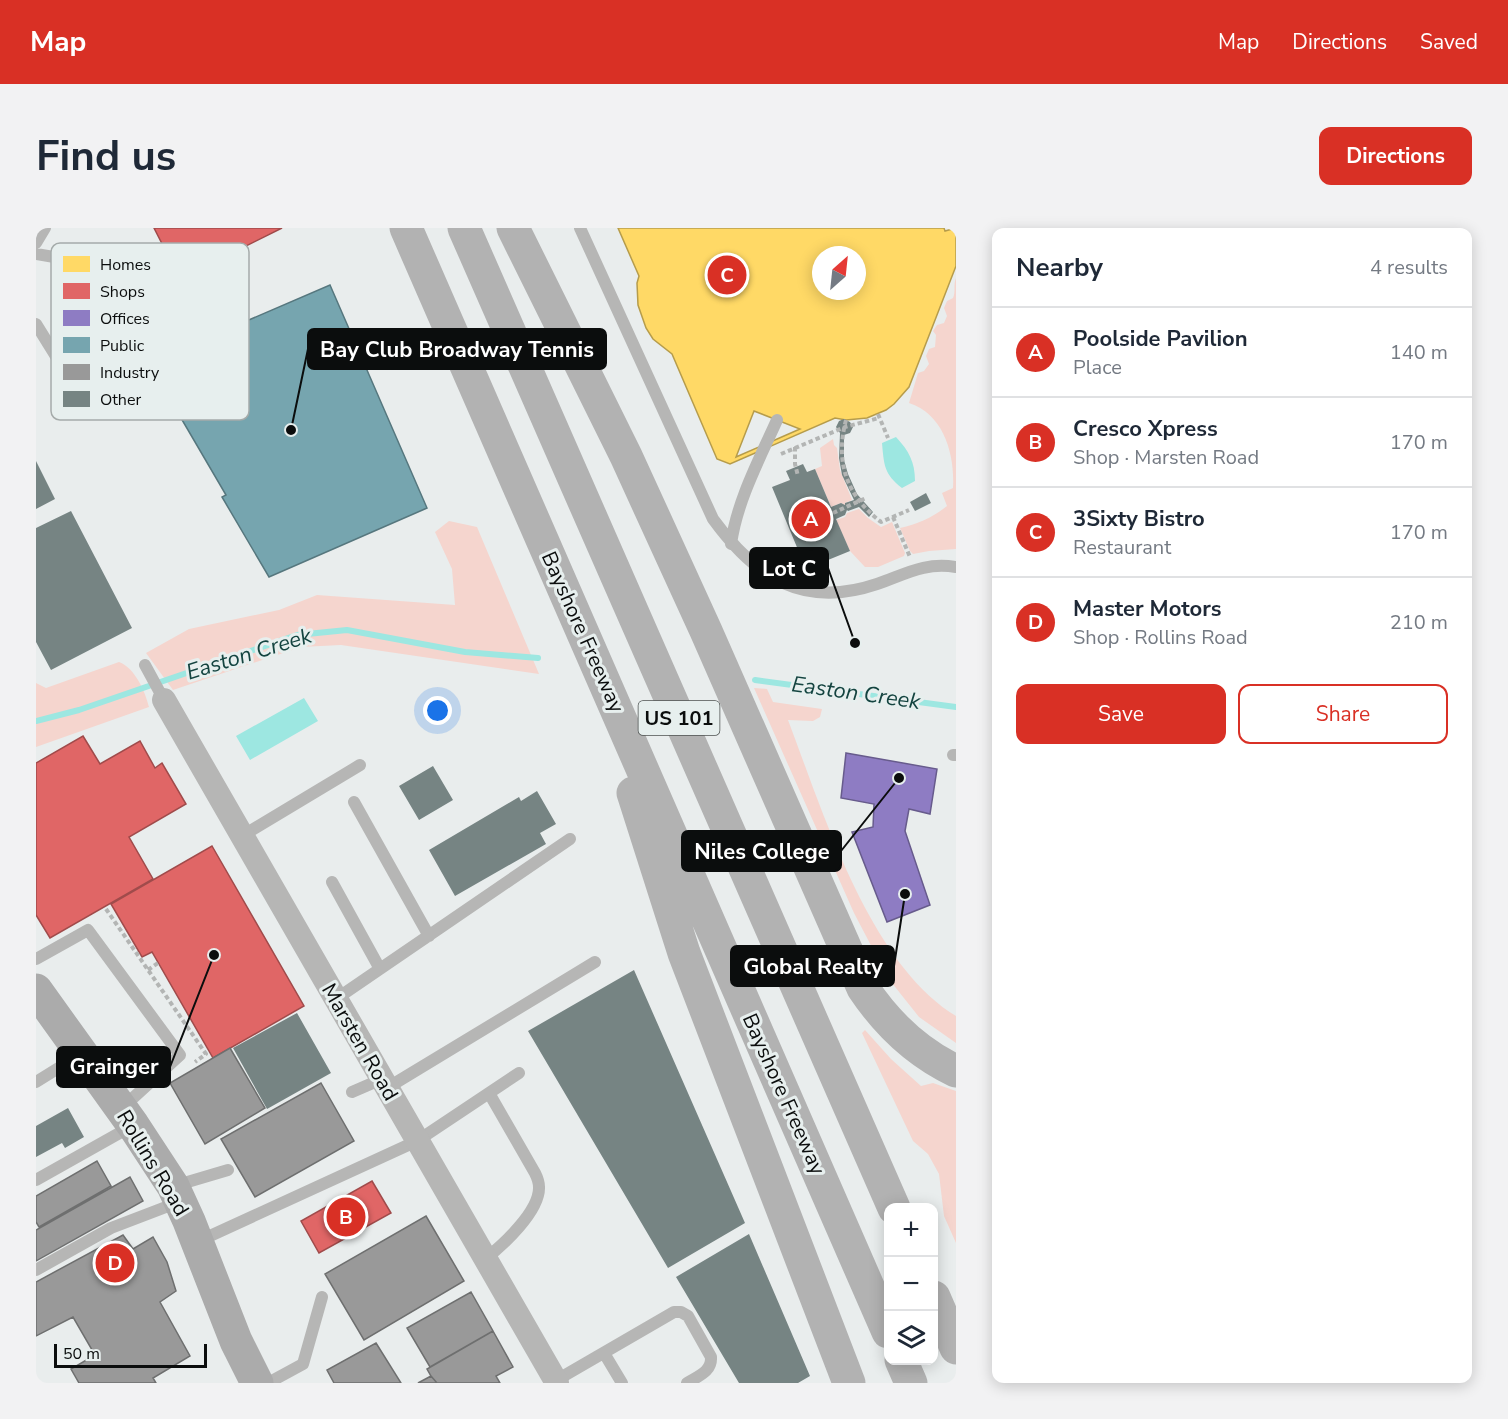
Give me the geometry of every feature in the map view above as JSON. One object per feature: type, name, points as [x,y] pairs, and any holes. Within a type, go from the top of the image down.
[{"type":"highway","name":"Bayshore Freeway","points":[[406,228],[884,1323]]},
{"type":"highway","name":"US 101","points":[[464,228],[892,1203]]},
{"type":"highway","points":[[513,228],[626,456],[706,631],[863,988],[875,1006],[905,1039],[956,1071]]},
{"type":"highway","points":[[575,615],[684,953],[849,1383]]},
{"type":"highway","points":[[938,1308],[956,1348]]},
{"type":"highway","points":[[903,1365],[910,1383]]},
{"type":"main road","name":"Rollins Road","points":[[36,990],[127,1117],[176,1194],[236,1341],[255,1379]]},
{"type":"street","name":"Marsten Road","points":[[164,700],[556,1382]]},
{"type":"lane","points":[[36,243],[45,228]]},
{"type":"lane","points":[[580,228],[713,519],[731,544],[758,569],[775,580],[795,588],[834,593],[863,588],[928,566],[956,567]]},
{"type":"lane","points":[[36,254],[51,257]]},
{"type":"lane","points":[[36,324],[51,348]]},
{"type":"lane","points":[[731,544],[734,523],[741,504],[777,420]]},
{"type":"lane","points":[[145,665],[164,700]]},
{"type":"lane","points":[[242,836],[360,765]]},
{"type":"lane","points":[[354,802],[429,936]]},
{"type":"lane","points":[[336,999],[570,839]]},
{"type":"lane","points":[[332,882],[380,969]]},
{"type":"lane","points":[[36,959],[88,930],[180,1055],[127,1117],[36,1180]]},
{"type":"lane","points":[[351,1092],[384,1084],[595,962]]},
{"type":"lane","points":[[36,1083],[82,1053]]},
{"type":"lane","points":[[196,1242],[417,1140],[519,1073]]},
{"type":"lane","points":[[485,1259],[504,1244],[531,1210],[539,1187],[535,1173],[489,1093]]},
{"type":"lane","points":[[36,1270],[176,1194],[228,1170]]},
{"type":"lane","points":[[255,1379],[303,1364],[322,1297]]},
{"type":"lane","points":[[556,1382],[674,1312],[681,1312],[688,1316],[711,1357],[708,1370],[687,1383]]},
{"type":"lane","points":[[604,1353],[622,1383]]},
{"type":"path","points":[[781,454],[844,427],[878,416],[888,438]]},
{"type":"path","points":[[846,420],[841,443],[843,466],[851,489],[859,501],[881,522],[909,510]]},
{"type":"path","points":[[795,447],[798,476]]},
{"type":"path","points":[[833,513],[866,498]]},
{"type":"path","points":[[893,517],[911,558]]},
{"type":"path","points":[[148,970],[158,963]]},
{"type":"shaded area","points":[[956,278],[956,549],[913,554],[900,528],[925,520],[947,506],[942,493],[953,488],[952,462],[945,437],[931,416],[921,408],[909,403],[918,373],[924,371],[929,364],[926,356],[929,349],[935,347],[936,335],[933,331],[937,325],[944,323],[947,316],[944,308],[947,301],[953,298]]},
{"type":"shaded area","points":[[833,439],[837,448],[840,470],[852,500],[845,505],[841,503],[831,507],[815,469],[822,466],[820,448]]},
{"type":"shaded area","points":[[859,509],[881,527],[892,522],[905,553],[904,556],[878,567],[865,567],[850,551],[836,520]]},
{"type":"shaded area","points":[[449,521],[477,527],[539,674],[341,645],[301,647],[173,690],[146,653],[189,629],[279,610],[317,595],[455,605],[452,569],[435,532]]},
{"type":"shaded area","points":[[119,662],[130,669],[142,687],[149,707],[36,747],[36,683],[46,688]]},
{"type":"shaded area","points":[[754,688],[767,689],[773,702],[822,709],[820,717],[813,721],[788,720],[817,798],[852,883],[874,923],[898,960],[925,992],[956,1016],[956,1043],[919,1017],[888,978],[854,913]]},
{"type":"shaded area","points":[[865,1030],[891,1059],[921,1086],[933,1083],[956,1091],[956,1243],[944,1216],[939,1174],[928,1154],[913,1141],[862,1033]]},
{"type":"water","points":[[896,437],[910,457],[915,474],[915,481],[902,488],[888,473],[883,457],[882,443]]},
{"type":"water","points":[[304,698],[318,721],[250,760],[236,736]]},
{"type":"building: Homes","points":[[618,228],[944,228],[945,231],[956,228],[956,266],[909,387],[894,404],[867,418],[846,420],[835,418],[730,464],[717,459],[672,354],[653,339],[646,328],[638,305],[639,276]],"holes":[[[754,411],[800,429],[736,457]]]},
{"type":"building: Shops","points":[[154,228],[282,228],[249,244],[162,243]]},
{"type":"building: Shops","points":[[83,736],[100,764],[140,741],[155,768],[162,763],[186,804],[129,837],[153,879],[50,938],[36,915],[36,763]]},
{"type":"building: Shops","points":[[212,846],[304,1006],[213,1058],[152,952],[142,957],[111,904]]},
{"type":"building: Shops","points":[[372,1181],[391,1213],[319,1253],[301,1221]]},
{"type":"building: Offices","points":[[846,753],[937,769],[930,814],[909,809],[905,831],[930,905],[887,922],[852,832],[873,827],[874,804],[841,798]]},
{"type":"building: Public","points":[[330,285],[427,508],[269,577],[222,497],[226,495],[182,420],[249,420],[249,320]]},
{"type":"building: Industry","points":[[230,1048],[265,1108],[205,1144],[170,1083]]},
{"type":"building: Industry","points":[[321,1083],[354,1141],[255,1197],[221,1139]]},
{"type":"building: Industry","points":[[97,1161],[111,1186],[39,1227],[36,1222],[36,1196]]},
{"type":"building: Industry","points":[[130,1177],[143,1201],[36,1261],[36,1230]]},
{"type":"building: Industry","points":[[426,1216],[464,1281],[364,1340],[325,1274]]},
{"type":"building: Industry","points":[[123,1235],[133,1249],[153,1237],[167,1262],[176,1291],[160,1302],[190,1356],[153,1378],[156,1383],[79,1383],[71,1369],[95,1355],[73,1317],[36,1336],[36,1282]]},
{"type":"building: Industry","points":[[471,1292],[493,1331],[430,1367],[407,1328]]},
{"type":"building: Industry","points":[[493,1331],[513,1367],[496,1376],[500,1383],[437,1383],[431,1376],[427,1369]]},
{"type":"building: Industry","points":[[376,1343],[401,1383],[334,1383],[327,1370]]},
{"type":"building: Industry","points":[[431,1376],[437,1383],[418,1383]]},
{"type":"building: Other","points":[[844,419],[853,427],[850,433],[844,435],[844,460],[848,474],[857,494],[873,512],[869,517],[859,507],[847,510],[845,515],[836,519],[850,551],[806,569],[772,487],[790,480],[786,471],[803,464],[807,472],[815,469],[831,507],[841,503],[845,505],[854,500],[842,475],[839,458],[840,433],[836,427],[839,421]]},
{"type":"building: Other","points":[[36,461],[55,499],[36,509]]},
{"type":"building: Other","points":[[926,493],[931,503],[915,511],[910,502]]},
{"type":"building: Other","points":[[71,511],[132,628],[51,670],[36,642],[36,528]]},
{"type":"building: Other","points":[[433,766],[453,800],[419,820],[399,786]]},
{"type":"building: Other","points":[[537,791],[556,824],[540,833],[546,844],[455,896],[429,850],[519,797],[521,801]]},
{"type":"building: Other","points":[[634,970],[745,1223],[668,1268],[528,1031]]},
{"type":"building: Other","points":[[297,1013],[331,1073],[267,1109],[233,1048]]},
{"type":"building: Other","points":[[68,1108],[84,1137],[65,1148],[62,1143],[36,1157],[36,1126]]},
{"type":"building: Other","points":[[749,1234],[810,1376],[798,1383],[739,1383],[676,1277]]},
{"type":"waterway","name":"Easton Creek","points":[[36,721],[79,710],[297,635],[347,630],[465,652],[538,658]]},
{"type":"waterway","name":"Easton Creek","points":[[755,680],[956,707]]},
{"type":"place","name":"3Sixty Bistro","points":[[727,275]]},
{"type":"place","name":"Bay Club Broadway Tennis","points":[[291,430]]},
{"type":"place","name":"Poolside Pavilion","points":[[811,519]]},
{"type":"place","name":"Lot C","points":[[855,643]]},
{"type":"place","name":"Niles College","points":[[899,778]]},
{"type":"place","name":"Global Realty","points":[[905,894]]},
{"type":"place","name":"Grainger","points":[[214,955]]},
{"type":"place","name":"Cresco Xpress","points":[[346,1217]]},
{"type":"place","name":"Master Motors","points":[[115,1263]]}]
